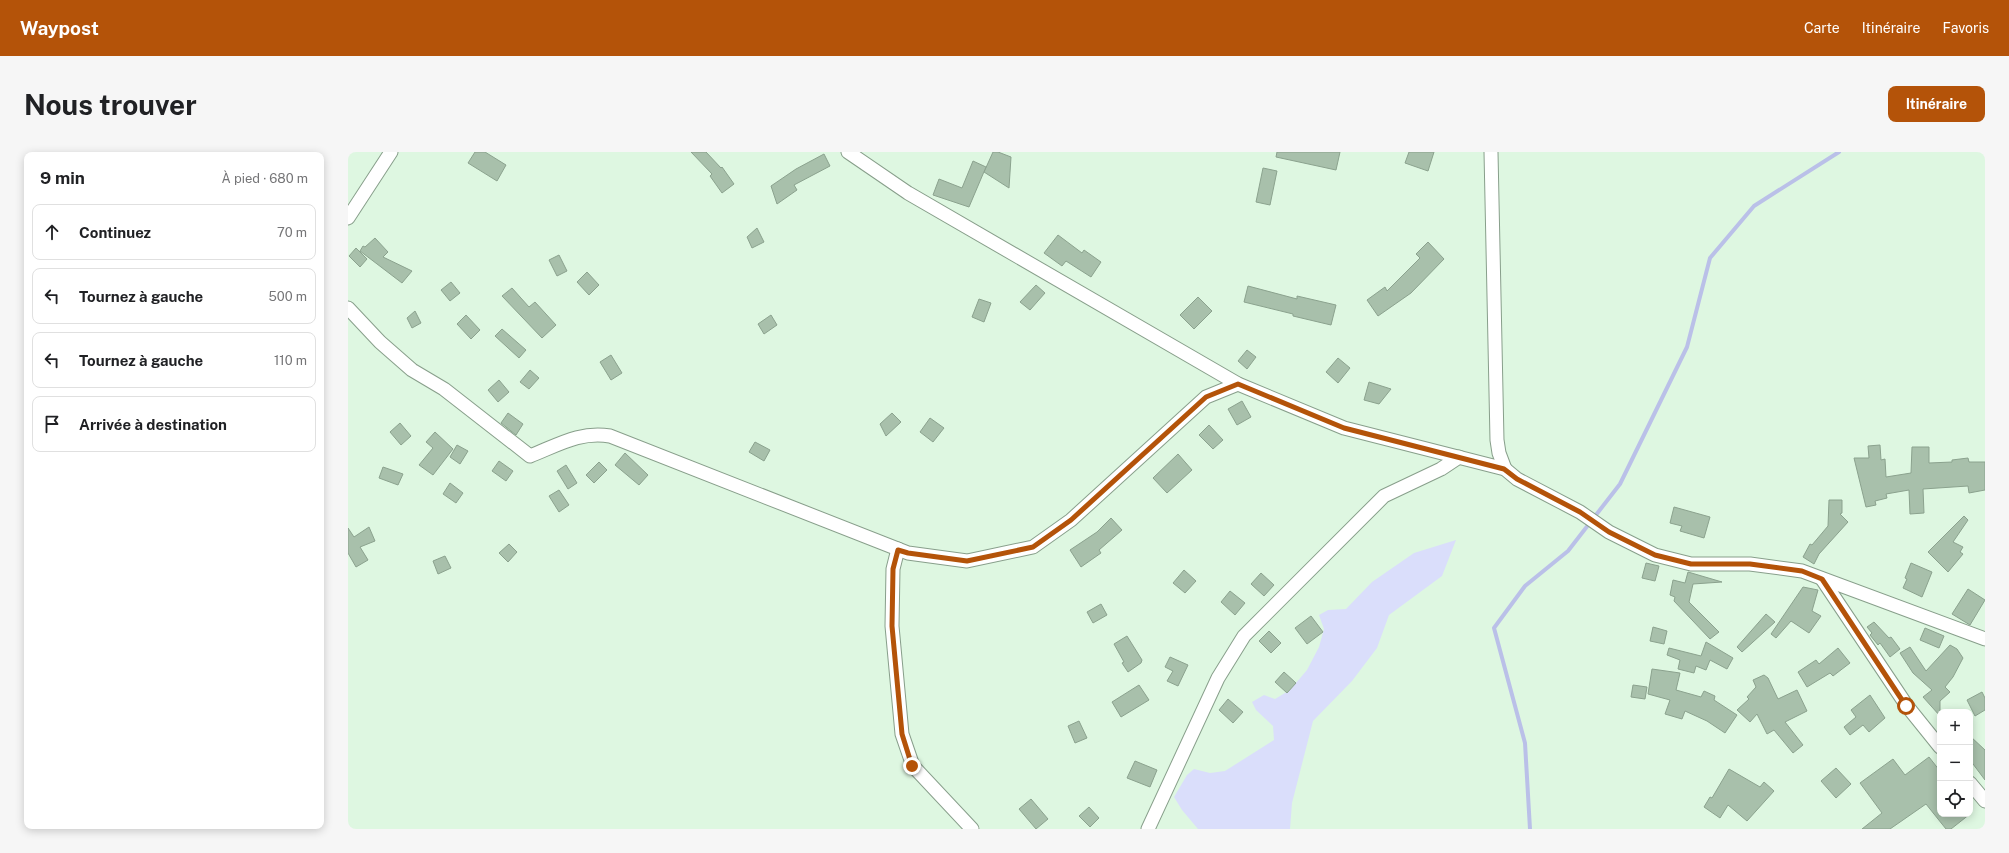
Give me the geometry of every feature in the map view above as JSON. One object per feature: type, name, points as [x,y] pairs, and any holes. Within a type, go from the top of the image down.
[{"type":"street","points":[[348,218],[391,152]]},
{"type":"street","points":[[848,152],[908,193],[1238,384],[1344,428],[1504,469],[1517,479],[1580,512],[1609,532],[1655,555],[1691,564],[1750,564],[1802,571],[1985,639]]},
{"type":"street","points":[[1491,152],[1497,440],[1504,469]]},
{"type":"street","points":[[348,308],[380,342],[412,370],[444,389],[530,456],[582,436],[596,434],[610,436],[898,550],[908,553],[967,561],[1033,547],[1071,520],[1206,397],[1238,384]]},
{"type":"street","points":[[1148,829],[1218,678],[1244,636],[1384,496],[1441,469],[1459,457]]},
{"type":"street","points":[[898,550],[893,569],[892,626],[902,734],[912,766],[972,829]]},
{"type":"street","points":[[1822,579],[1906,706],[1939,745]]},
{"type":"street","points":[[1973,787],[1985,801]]},
{"type":"shaded area","points":[[1456,540],[1442,576],[1389,615],[1377,648],[1352,681],[1313,721],[1292,803],[1290,829],[1198,829],[1182,810],[1174,797],[1187,775],[1194,769],[1210,773],[1225,771],[1274,740],[1273,726],[1256,710],[1252,702],[1264,695],[1275,699],[1290,690],[1307,670],[1319,647],[1324,629],[1319,615],[1328,610],[1346,609],[1372,582],[1414,553]]},
{"type":"building","points":[[475,152],[485,152],[506,165],[497,181],[468,163]]},
{"type":"building","points":[[691,152],[706,152],[721,168],[722,167],[734,184],[722,193],[710,176],[712,174]]},
{"type":"building","points":[[993,152],[998,152],[1011,157],[1009,188],[984,172]]},
{"type":"building","points":[[1277,152],[1340,152],[1336,170],[1276,157]]},
{"type":"building","points":[[1409,152],[1434,152],[1428,171],[1405,163]]},
{"type":"building","points":[[824,154],[830,166],[794,185],[797,190],[777,204],[771,186],[796,169]]},
{"type":"building","points":[[973,161],[986,167],[969,207],[933,195],[939,179],[962,188]]},
{"type":"building","points":[[1263,168],[1277,171],[1270,205],[1256,202]]},
{"type":"building","points":[[757,228],[764,242],[752,248],[747,237]]},
{"type":"building","points":[[1058,235],[1082,253],[1084,250],[1101,262],[1091,277],[1066,261],[1062,266],[1044,253]]},
{"type":"building","points":[[375,238],[388,252],[383,257],[412,271],[402,283],[360,251],[363,246],[365,247]]},
{"type":"building","points":[[1428,242],[1444,259],[1411,293],[1378,316],[1367,300],[1385,287],[1387,291],[1420,258],[1416,254]]},
{"type":"building","points":[[356,248],[367,259],[360,267],[349,256]]},
{"type":"building","points":[[559,255],[567,271],[557,276],[549,260]]},
{"type":"building","points":[[587,272],[599,285],[589,295],[577,282]]},
{"type":"building","points":[[451,282],[460,293],[450,301],[441,290]]},
{"type":"building","points":[[1036,285],[1045,293],[1030,310],[1020,302]]},
{"type":"building","points":[[1248,286],[1297,299],[1297,296],[1336,305],[1331,325],[1244,302]]},
{"type":"building","points":[[512,288],[529,307],[535,302],[556,325],[542,338],[502,296]]},
{"type":"building","points":[[1198,297],[1212,311],[1194,329],[1180,315]]},
{"type":"building","points":[[979,299],[991,303],[984,322],[972,317]]},
{"type":"building","points":[[415,311],[421,323],[412,328],[407,318]]},
{"type":"building","points":[[466,315],[480,330],[471,339],[457,324]]},
{"type":"building","points":[[771,315],[777,325],[764,334],[758,324]]},
{"type":"building","points":[[502,329],[526,350],[519,358],[495,336]]},
{"type":"building","points":[[1247,350],[1256,357],[1247,369],[1238,361]]},
{"type":"building","points":[[611,355],[622,373],[611,380],[600,362]]},
{"type":"building","points":[[1338,358],[1350,368],[1338,383],[1326,372]]},
{"type":"building","points":[[530,370],[539,378],[529,389],[520,382]]},
{"type":"building","points":[[499,380],[509,392],[498,402],[488,390]]},
{"type":"building","points":[[1369,382],[1391,389],[1379,404],[1364,400]]},
{"type":"building","points":[[1242,401],[1251,417],[1237,425],[1228,409]]},
{"type":"building","points":[[508,413],[523,424],[516,435],[501,423]]},
{"type":"building","points":[[892,413],[901,422],[886,436],[880,424]]},
{"type":"building","points":[[930,418],[944,428],[933,442],[920,432]]},
{"type":"building","points":[[400,423],[411,436],[401,445],[390,432]]},
{"type":"building","points":[[1209,425],[1223,440],[1213,449],[1199,435]]},
{"type":"building","points":[[435,432],[453,449],[433,475],[419,465],[433,448],[426,442]]},
{"type":"building","points":[[755,442],[770,450],[764,461],[749,452]]},
{"type":"building","points":[[457,445],[468,451],[460,464],[450,457]]},
{"type":"building","points":[[1880,445],[1881,460],[1885,459],[1886,477],[1911,473],[1912,447],[1929,447],[1929,463],[1952,462],[1952,460],[1968,458],[1969,462],[1985,462],[1985,490],[1969,493],[1968,486],[1923,489],[1924,513],[1910,514],[1909,490],[1886,494],[1887,498],[1875,501],[1876,505],[1866,507],[1854,458],[1869,458],[1868,446]]},
{"type":"building","points":[[625,453],[648,475],[639,485],[615,465]]},
{"type":"building","points":[[1178,454],[1192,470],[1167,493],[1153,478]]},
{"type":"building","points":[[499,461],[513,471],[506,481],[492,471]]},
{"type":"building","points":[[599,462],[607,470],[594,483],[586,475]]},
{"type":"building","points":[[566,465],[577,483],[568,489],[557,471]]},
{"type":"building","points":[[383,467],[403,474],[398,485],[379,478]]},
{"type":"building","points":[[450,483],[463,493],[456,503],[443,494]]},
{"type":"building","points":[[559,490],[569,505],[559,512],[549,496]]},
{"type":"building","points":[[1829,500],[1842,500],[1842,513],[1840,514],[1848,522],[1819,554],[1814,564],[1803,557],[1810,544],[1812,545],[1828,526]]},
{"type":"building","points":[[1674,507],[1710,517],[1704,538],[1680,531],[1682,526],[1670,523]]},
{"type":"building","points":[[1964,516],[1968,520],[1953,542],[1963,547],[1960,552],[1963,554],[1948,572],[1928,552]]},
{"type":"building","points":[[1111,518],[1122,530],[1099,550],[1101,553],[1081,567],[1070,550],[1097,532]]},
{"type":"building","points":[[369,527],[375,541],[360,547],[368,560],[356,567],[348,553],[348,528],[354,537]]},
{"type":"building","points":[[509,544],[517,552],[508,562],[499,553]]},
{"type":"building","points":[[445,556],[451,568],[438,574],[433,561]]},
{"type":"building","points":[[1646,563],[1659,566],[1655,581],[1642,578]]},
{"type":"building","points":[[1911,563],[1932,572],[1922,597],[1903,588]]},
{"type":"building","points":[[1184,570],[1196,581],[1185,593],[1173,583]]},
{"type":"building","points":[[1688,572],[1722,582],[1693,584],[1689,602],[1719,632],[1710,639],[1674,601],[1675,597],[1670,595],[1673,580],[1685,583]]},
{"type":"building","points":[[1261,573],[1274,585],[1264,596],[1251,584]]},
{"type":"building","points":[[1803,587],[1818,590],[1812,611],[1821,616],[1809,633],[1791,621],[1776,638],[1771,634]]},
{"type":"building","points":[[1968,589],[1985,600],[1970,625],[1952,614]]},
{"type":"building","points":[[1230,591],[1245,603],[1235,615],[1221,602]]},
{"type":"building","points":[[1101,604],[1107,615],[1093,623],[1087,612]]},
{"type":"building","points":[[1766,614],[1775,622],[1742,652],[1737,647]]},
{"type":"building","points":[[1311,616],[1323,632],[1307,644],[1295,628]]},
{"type":"building","points":[[1874,622],[1889,638],[1891,637],[1900,649],[1890,657],[1880,643],[1878,645],[1870,635],[1872,633],[1867,627]]},
{"type":"building","points":[[1653,627],[1667,631],[1664,644],[1650,641]]},
{"type":"building","points":[[1925,628],[1944,636],[1939,648],[1920,640]]},
{"type":"building","points":[[1269,631],[1281,643],[1271,653],[1259,641]]},
{"type":"building","points":[[1127,636],[1142,660],[1141,663],[1128,672],[1122,663],[1124,662],[1114,644]]},
{"type":"building","points":[[1706,642],[1733,658],[1727,669],[1710,660],[1706,670],[1696,666],[1694,673],[1678,669],[1680,660],[1667,655],[1669,648],[1701,656]]},
{"type":"building","points":[[1950,645],[1957,649],[1963,658],[1953,677],[1945,687],[1950,692],[1940,701],[1940,709],[1937,709],[1937,713],[1923,697],[1932,690],[1913,673],[1900,653],[1910,647],[1926,671]]},
{"type":"building","points":[[1838,648],[1850,663],[1833,676],[1830,673],[1807,687],[1798,672],[1816,660],[1819,664]]},
{"type":"building","points":[[1170,657],[1188,665],[1178,686],[1167,681],[1173,671],[1165,667]]},
{"type":"building","points":[[1652,669],[1680,673],[1676,690],[1701,697],[1704,691],[1715,696],[1714,700],[1737,715],[1725,733],[1707,721],[1685,711],[1682,719],[1665,714],[1670,700],[1648,694]]},
{"type":"building","points":[[1284,672],[1296,683],[1287,693],[1275,682]]},
{"type":"building","points":[[1764,675],[1768,678],[1778,699],[1797,690],[1807,711],[1785,722],[1803,745],[1793,753],[1774,730],[1767,734],[1757,714],[1750,722],[1737,710],[1749,699],[1747,697],[1756,687],[1753,680]]},
{"type":"building","points":[[1139,685],[1149,700],[1121,717],[1112,702]]},
{"type":"building","points":[[1633,685],[1647,687],[1645,699],[1631,697]]},
{"type":"building","points":[[1982,692],[1985,698],[1985,710],[1975,716],[1973,709],[1972,709],[1967,700]]},
{"type":"building","points":[[1870,695],[1885,718],[1869,732],[1863,725],[1850,735],[1844,727],[1856,717],[1851,710]]},
{"type":"building","points":[[1228,699],[1243,712],[1233,723],[1219,710]]},
{"type":"building","points":[[1079,721],[1087,738],[1075,743],[1068,726]]},
{"type":"building","points":[[1973,739],[1985,750],[1985,780],[1973,764]]},
{"type":"building","points":[[1929,757],[1937,767],[1937,817],[1966,817],[1951,829],[1946,829],[1926,804],[1890,829],[1862,829],[1882,813],[1860,783],[1893,759],[1905,775]]},
{"type":"building","points":[[1135,761],[1157,770],[1150,787],[1127,778]]},
{"type":"building","points":[[1836,768],[1851,784],[1836,798],[1821,781]]},
{"type":"building","points":[[1729,769],[1760,787],[1764,782],[1774,791],[1747,821],[1728,805],[1720,818],[1704,807],[1710,797],[1712,798]]},
{"type":"building","points":[[1031,799],[1048,819],[1036,829],[1019,809]]},
{"type":"building","points":[[1089,807],[1099,818],[1090,827],[1079,816]]},
{"type":"waterway","points":[[1530,829],[1525,743],[1494,628],[1525,586],[1568,551],[1620,484],[1687,347],[1710,258],[1754,206],[1839,152]]},
{"type":"route","points":[[912,766],[902,734],[892,626],[893,569],[898,550],[908,553],[967,561],[1033,547],[1071,520],[1206,397],[1238,384],[1344,428],[1504,469],[1517,479],[1580,512],[1609,532],[1655,555],[1691,564],[1750,564],[1802,571],[1822,579],[1906,706]]}]
